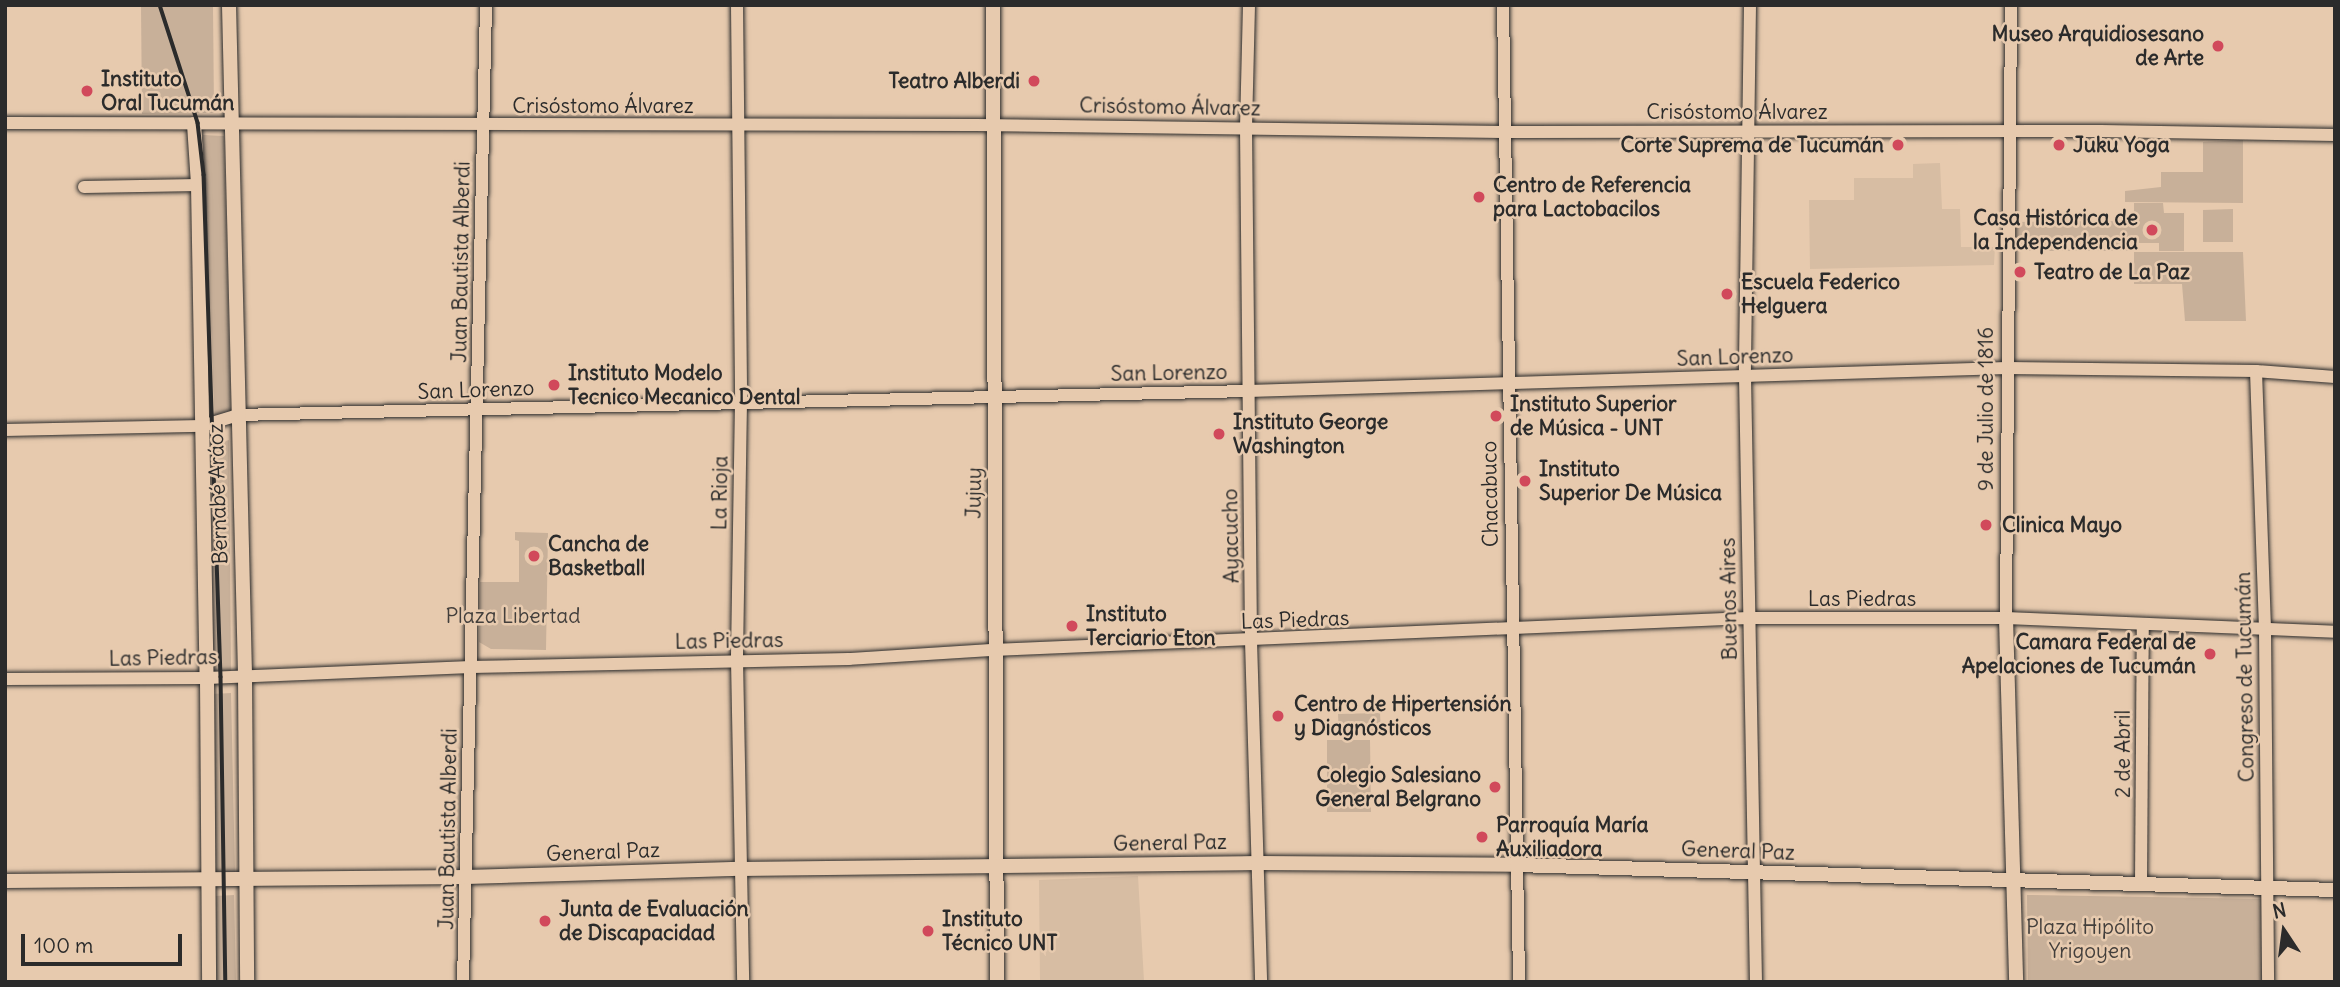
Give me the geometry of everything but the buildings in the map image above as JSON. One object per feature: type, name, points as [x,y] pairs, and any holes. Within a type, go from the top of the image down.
[{"type":"street","name":"Bernabé Aráoz","points":[[229,5],[245,675],[247,982]]},
{"type":"street","name":"Juan Bautista Alberdi","points":[[463,982],[485,5]]},
{"type":"street","name":"La Rioja","points":[[737,5],[741,401],[737,660],[743,982]]},
{"type":"street","name":"Jujuy","points":[[993,5],[996,396],[993,650],[997,982]]},
{"type":"street","name":"Ayacucho","points":[[1248,5],[1246,127],[1251,641],[1261,982]]},
{"type":"street","name":"Chacabuco","points":[[1503,5],[1507,383],[1519,982]]},
{"type":"street","name":"Buenos Aires","points":[[1750,5],[1745,376],[1756,982]]},
{"type":"street","name":"9 de Julio de 1816","points":[[2011,5],[2006,618],[2016,982]]},
{"type":"street","name":"Crisóstomo Álvarez","points":[[5,123],[993,125],[1503,132],[2010,131],[2335,135]]},
{"type":"street","name":"Bernabé Aráoz","points":[[194,124],[198,185],[207,678],[206,878],[209,982]]},
{"type":"street","points":[[84,187],[198,185]]},
{"type":"street","name":"San Lorenzo","points":[[5,430],[202,426],[237,415],[1248,391],[2007,368],[2256,371],[2335,377]]},
{"type":"street","name":"Congreso de Tucumán","points":[[2256,371],[2265,628],[2268,982]]},
{"type":"street","name":"Las Piedras","points":[[5,678],[207,678],[471,667],[849,659],[993,650],[1748,618],[2006,618],[2335,632]]},
{"type":"street","name":"2 de Abril","points":[[2141,884],[2143,625]]},
{"type":"street","name":"General Paz","points":[[5,881],[466,877],[740,869],[1258,863],[1517,865],[2335,890]]},
{"type":"shaded area","points":[[1940,163],[1942,209],[1960,209],[1961,247],[1995,247],[1994,265],[1810,269],[1809,200],[1854,200],[1854,178],[1913,178],[1913,164]]},
{"type":"shaded area","points":[[1138,876],[1144,981],[1251,982],[1040,982],[1039,880]]},
{"type":"green space","points":[[141,5],[213,5],[214,113],[142,114]]},
{"type":"green space","points":[[203,135],[224,136],[231,423],[215,429]]},
{"type":"green space","points":[[2243,140],[2243,203],[2125,202],[2125,191],[2161,187],[2161,172],[2203,172],[2203,142]]},
{"type":"green space","points":[[2134,203],[2163,203],[2164,213],[2184,213],[2184,251],[2159,251],[2159,243],[2135,243],[2135,251],[2016,251],[2016,222],[2134,221]]},
{"type":"green space","points":[[2233,209],[2233,242],[2203,242],[2203,210]]},
{"type":"green space","points":[[2134,252],[2243,252],[2246,321],[2185,321],[2182,284],[2134,284]]},
{"type":"green space","points":[[229,440],[231,675],[213,673],[209,446]]},
{"type":"green space","name":"Plaza Libertad","points":[[515,532],[548,533],[546,650],[491,649],[479,642],[480,582],[519,582],[519,541],[515,540]]},
{"type":"green space","points":[[231,693],[235,874],[215,875],[212,694]]},
{"type":"green space","points":[[1380,713],[1381,733],[1339,735],[1338,714]]},
{"type":"green space","points":[[1327,740],[1370,740],[1371,812],[1327,812]]},
{"type":"green space","points":[[234,895],[236,982],[216,982],[215,896]]},
{"type":"green space","name":"Plaza Hipólito Yrigoyen","points":[[2027,895],[2266,899],[2264,982],[2028,982]]},
{"type":"railway","points":[[160,5],[198,123],[204,175],[221,677],[226,982]]},
{"type":"place","name":"Museo Arquidiosesano de Arte","points":[[2218,46]]},
{"type":"place","name":"Teatro Alberdi","points":[[1034,81]]},
{"type":"place","name":"Instituto Oral Tucumán","points":[[87,91]]},
{"type":"place","name":"Corte Suprema de Tucumán","points":[[1898,145]]},
{"type":"place","name":"Juku Yoga","points":[[2059,145]]},
{"type":"place","name":"Centro de Referencia para Lactobacilos","points":[[1479,197]]},
{"type":"place","name":"Casa Histórica de la Independencia","points":[[2152,230]]},
{"type":"place","name":"Teatro de La Paz","points":[[2020,272]]},
{"type":"place","name":"Escuela Federico Helguera","points":[[1727,294]]},
{"type":"place","name":"Instituto Modelo Tecnico Mecanico Dental","points":[[554,385]]},
{"type":"place","name":"Instituto Superior de Música - UNT","points":[[1496,416]]},
{"type":"place","name":"Instituto George Washington","points":[[1219,434]]},
{"type":"place","name":"Instituto Superior De Música","points":[[1525,481]]},
{"type":"place","name":"Clinica Mayo","points":[[1986,525]]},
{"type":"place","name":"Cancha de Basketball","points":[[534,556]]},
{"type":"place","name":"Instituto Terciario Eton","points":[[1072,626]]},
{"type":"place","name":"Camara Federal de Apelaciones de Tucumán","points":[[2210,654]]},
{"type":"place","name":"Centro de Hipertensión y Diagnósticos","points":[[1278,716]]},
{"type":"place","name":"Colegio Salesiano General Belgrano","points":[[1495,787]]},
{"type":"place","name":"Parroquía María Auxiliadora","points":[[1482,837]]},
{"type":"place","name":"Junta de Evaluación de Discapacidad","points":[[545,921]]},
{"type":"place","name":"Instituto Técnico UNT","points":[[928,931]]}]
